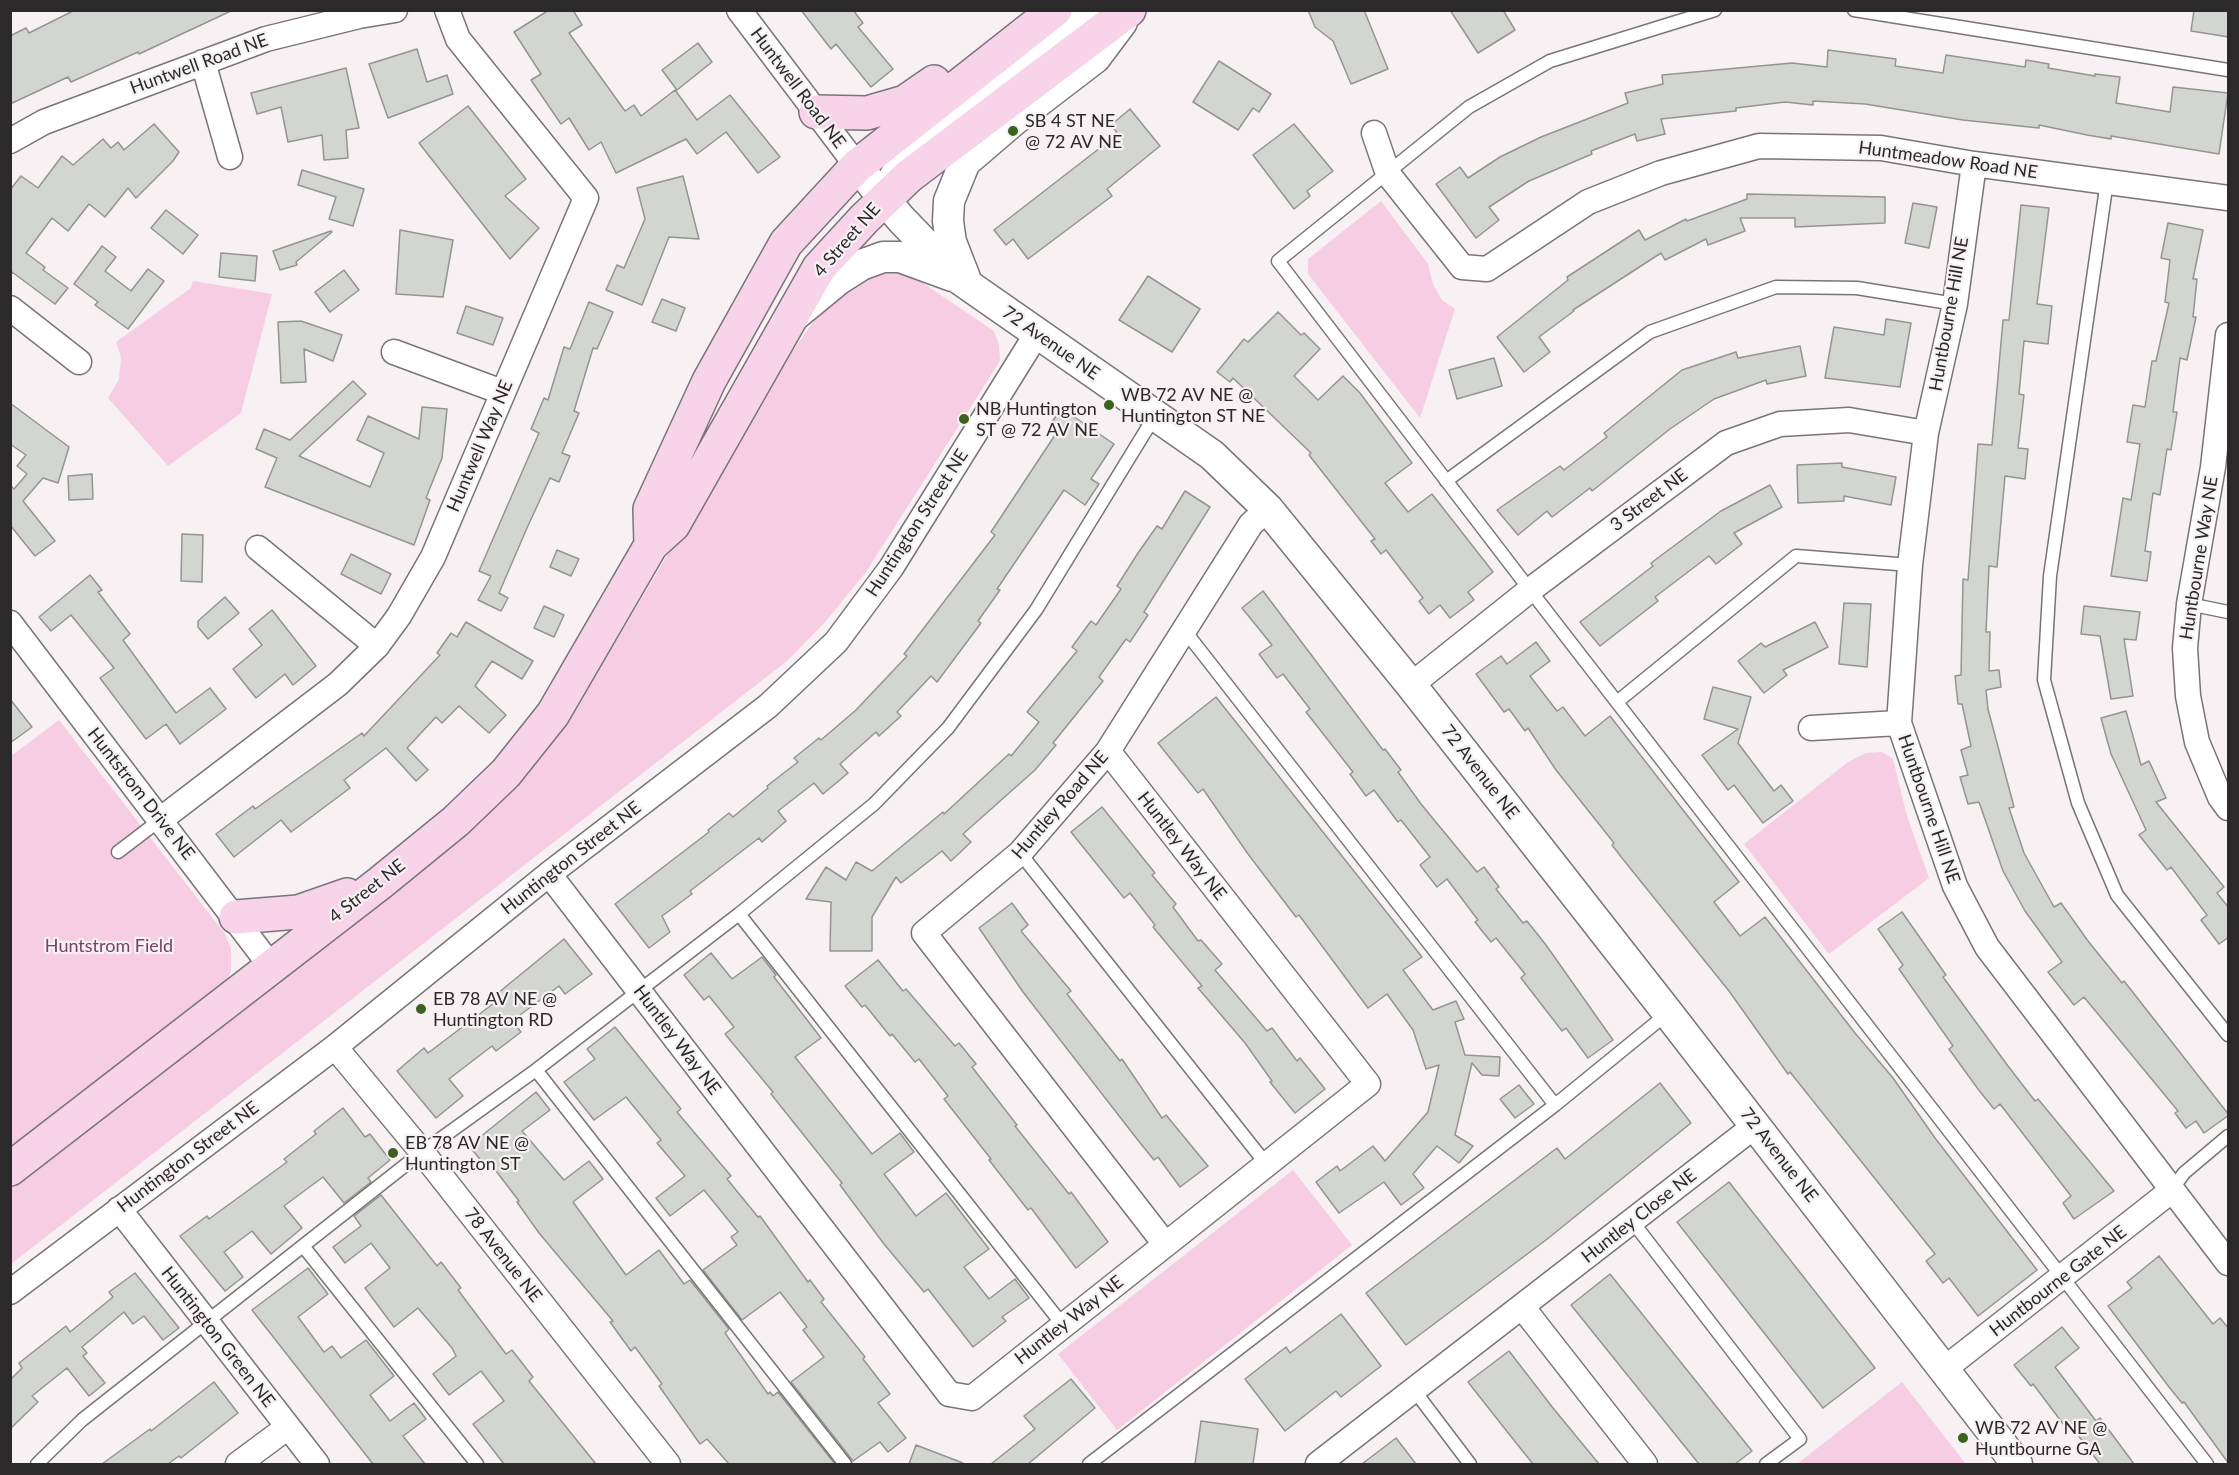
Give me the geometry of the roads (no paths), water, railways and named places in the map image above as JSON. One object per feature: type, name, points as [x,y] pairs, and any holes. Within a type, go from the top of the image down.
[{"type":"main road","points":[[816,112],[867,113],[905,102],[1036,10]]},
{"type":"main road","points":[[651,545],[650,509],[709,381],[786,243],[857,166],[1055,10]]},
{"type":"main road","name":"4 Street NE","points":[[10,1169],[270,965],[380,883],[456,821],[512,765],[553,714],[651,545],[673,525],[819,268],[909,176],[1130,10]]},
{"type":"main road","points":[[236,917],[298,912],[380,883]]},
{"type":"street","name":"Huntwell Road NE","points":[[10,141],[44,122],[266,39],[359,16],[395,10]]},
{"type":"street","name":"Huntwell Way NE","points":[[160,820],[338,684],[376,646],[399,616],[433,557],[586,198],[458,39],[447,10]]},
{"type":"street","name":"Huntwell Road NE","points":[[739,10],[857,166]]},
{"type":"street","points":[[884,199],[909,147],[1089,10]]},
{"type":"street","points":[[962,281],[951,242],[948,221],[949,201],[965,162],[1014,120],[1095,58],[1130,10]]},
{"type":"street","points":[[203,62],[230,157]]},
{"type":"street","name":"Huntmeadow Road NE","points":[[1374,133],[1388,174],[1462,267],[1487,269],[1588,202],[1661,173],[1759,146],[1881,148],[1974,164],[2229,198]]},
{"type":"street","name":"Huntbourne Hill NE","points":[[1974,164],[1955,304],[1926,433],[1910,565],[1899,723],[1955,886],[1987,947],[2171,1191],[2229,1263]]},
{"type":"street","name":"72 Avenue NE","points":[[857,166],[884,199],[962,281],[1036,335],[1156,414],[1212,455],[1268,509],[1412,685],[1756,1125],[2017,1464]]},
{"type":"street","points":[[791,318],[839,279],[861,265],[883,257],[900,257],[962,281]]},
{"type":"street","points":[[10,308],[79,362]]},
{"type":"street","name":"Huntington Street NE","points":[[10,1292],[335,1047],[549,874],[768,706],[836,642],[891,568],[1036,335]]},
{"type":"street","name":"Huntbourne Way NE","points":[[2229,335],[2221,469],[2189,604],[2185,648],[2188,696],[2197,742],[2220,797],[2229,808]]},
{"type":"street","points":[[394,352],[502,392]]},
{"type":"street","name":"3 Street NE","points":[[1412,685],[1530,590],[1726,442],[1780,424],[1850,420],[1926,433]]},
{"type":"street","name":"Huntley Road NE","points":[[1165,1244],[924,933],[1020,854],[1108,751],[1251,524],[1268,509]]},
{"type":"street","points":[[258,548],[376,646]]},
{"type":"street","name":"Huntstrom Drive NE","points":[[10,623],[236,917],[270,965]]},
{"type":"street","points":[[1811,728],[1899,723]]},
{"type":"street","name":"Huntley Way NE","points":[[549,874],[949,1394],[972,1398],[1062,1324],[1368,1084],[1108,751]]},
{"type":"street","name":"78 Avenue NE","points":[[335,1047],[422,1152],[668,1464]]},
{"type":"street","name":"Huntley Close NE","points":[[1318,1464],[1523,1308],[1756,1125]]},
{"type":"street","name":"Huntbourne Gate NE","points":[[1943,1370],[2171,1191]]},
{"type":"street","name":"Huntington Green NE","points":[[119,1209],[317,1464]]},
{"type":"street","points":[[1523,1308],[1645,1464]]},
{"type":"street","points":[[238,1464],[288,1427]]},
{"type":"lane","points":[[1715,10],[1550,61],[1469,107],[1278,261],[2207,1464]]},
{"type":"lane","points":[[1854,10],[2229,70]]},
{"type":"lane","points":[[2107,181],[2050,576],[2044,680],[2078,803],[2117,895],[2229,1035]]},
{"type":"lane","points":[[1446,481],[1650,332],[1776,287],[1857,288],[1955,304]]},
{"type":"lane","points":[[37,1464],[82,1420],[206,1322],[422,1152],[536,1070],[739,914],[874,804],[948,728],[1036,610],[1156,414]]},
{"type":"lane","points":[[1617,702],[1796,556],[1910,565]]},
{"type":"lane","points":[[2189,604],[2229,612]]},
{"type":"lane","points":[[1185,631],[1555,1105]]},
{"type":"lane","points":[[118,852],[160,820]]},
{"type":"lane","points":[[1020,854],[1267,1165]]},
{"type":"lane","points":[[739,914],[1062,1324]]},
{"type":"lane","points":[[1089,1464],[1555,1105],[1668,1013]]},
{"type":"lane","points":[[536,1070],[844,1464]]},
{"type":"lane","points":[[2171,1191],[2184,1173],[2229,1136]]},
{"type":"lane","points":[[1632,1221],[1800,1439],[1766,1464]]},
{"type":"lane","points":[[303,1246],[477,1464]]},
{"type":"lane","points":[[1414,1390],[1470,1464]]},
{"type":"place","name":"SB 4 ST NE @ 72 AV NE","points":[[1013,131]]},
{"type":"place","name":"WB 72 AV NE @ Huntington ST NE","points":[[1109,405]]},
{"type":"place","name":"NB Huntington ST @ 72 AV NE","points":[[964,419]]},
{"type":"place","name":"EB 78 AV NE @ Huntington RD","points":[[421,1009]]},
{"type":"place","name":"EB 78 AV NE @ Huntington ST","points":[[393,1153]]},
{"type":"place","name":"WB 72 AV NE @ Huntbourne GA","points":[[1963,1438]]},
{"type":"park label","name":"Huntstrom Field","points":[[109,946]]}]
